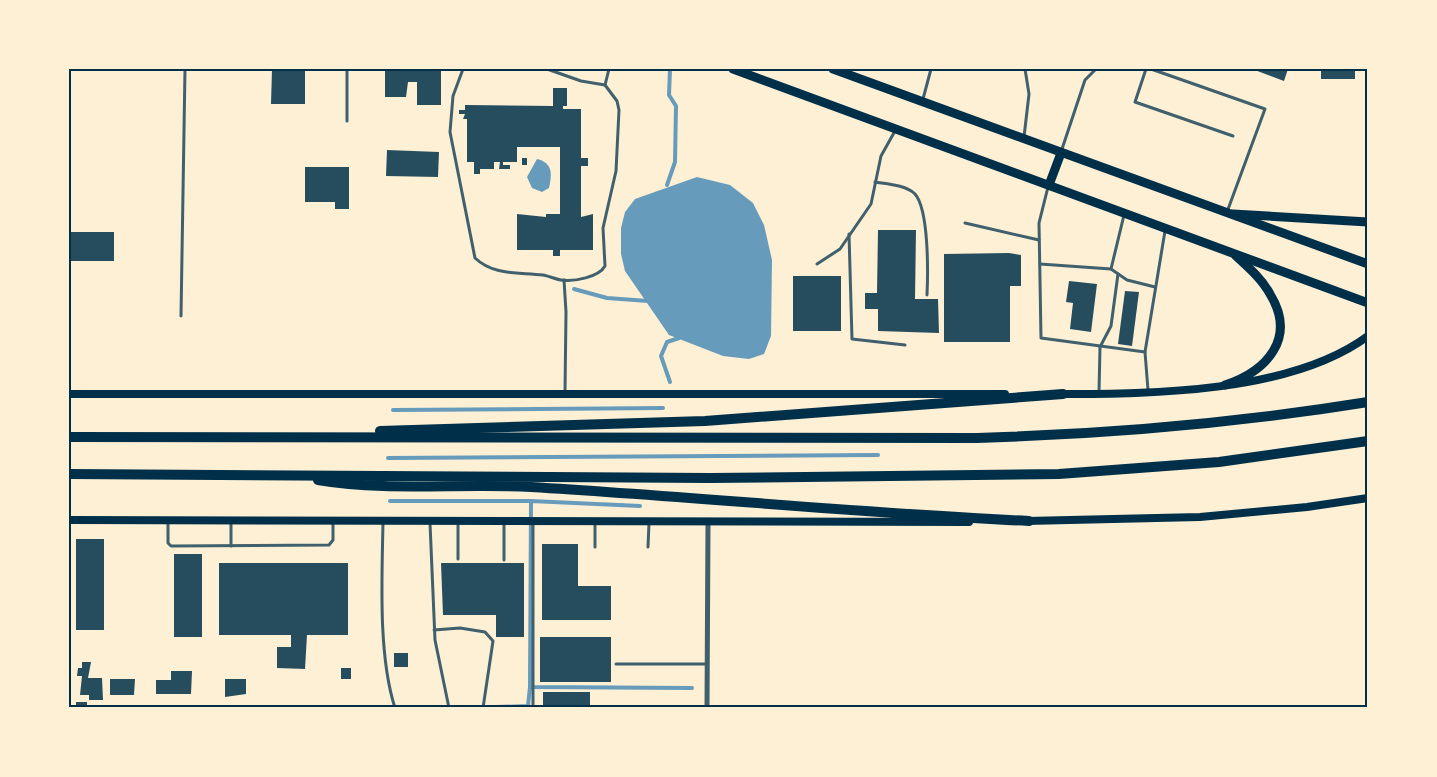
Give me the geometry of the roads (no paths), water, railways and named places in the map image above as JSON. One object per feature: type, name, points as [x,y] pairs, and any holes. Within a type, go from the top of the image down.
[{"type":"highway","points":[[733,69],[1368,303]]},
{"type":"highway","points":[[833,69],[1368,264]]},
{"type":"highway","points":[[1049,185],[1061,153]]},
{"type":"highway","points":[[1226,214],[1368,222]]},
{"type":"highway","points":[[1225,385],[1241,380],[1263,365],[1276,347],[1280,333],[1278,311],[1270,294],[1235,254]]},
{"type":"highway","points":[[288,437],[420,428],[705,421],[1063,394]]},
{"type":"highway","points":[[69,437],[1047,436],[1201,426],[1368,402]]},
{"type":"highway","points":[[69,474],[722,478],[1059,474],[1219,462],[1368,441]]},
{"type":"highway","points":[[288,474],[347,485],[493,484],[886,514],[1029,521]]},
{"type":"main road","points":[[69,394],[1063,394],[1225,385],[1275,376],[1320,362],[1368,336]]},
{"type":"main road","points":[[69,520],[708,524],[1029,521],[1200,517],[1307,507],[1368,498]]},
{"type":"street","points":[[707,708],[708,524]]},
{"type":"lane","points":[[181,316],[185,69]]},
{"type":"lane","points":[[347,69],[347,122]]},
{"type":"lane","points":[[464,69],[453,96],[450,132],[475,258],[483,266],[501,272],[543,275],[564,280],[600,274],[604,266],[603,228],[616,171],[619,136],[617,101],[605,85],[581,81],[547,69]]},
{"type":"lane","points":[[605,85],[609,69]]},
{"type":"lane","points":[[923,102],[931,69]]},
{"type":"lane","points":[[1024,139],[1029,94],[1025,69]]},
{"type":"lane","points":[[1061,153],[1085,80],[1096,69]]},
{"type":"lane","points":[[1146,69],[1135,102],[1233,136]]},
{"type":"lane","points":[[1151,69],[1265,109],[1226,214]]},
{"type":"lane","points":[[817,264],[840,249],[871,204],[883,152],[896,130]]},
{"type":"lane","points":[[875,182],[901,187],[915,194],[926,240],[927,295]]},
{"type":"lane","points":[[1049,185],[1039,223],[1041,338],[1145,352]]},
{"type":"lane","points":[[1111,269],[1125,213]]},
{"type":"lane","points":[[965,223],[1039,240]]},
{"type":"lane","points":[[1148,390],[1145,352],[1166,230]]},
{"type":"lane","points":[[849,234],[852,339],[905,345]]},
{"type":"lane","points":[[1040,264],[1111,269],[1127,280],[1155,287]]},
{"type":"lane","points":[[1100,392],[1100,347],[1111,326],[1118,274]]},
{"type":"lane","points":[[564,280],[566,312],[564,394]]},
{"type":"lane","points":[[168,521],[168,543],[171,546],[329,545],[333,540],[333,521]]},
{"type":"lane","points":[[231,521],[231,546]]},
{"type":"lane","points":[[382,521],[382,603],[388,673],[395,708]]},
{"type":"lane","points":[[430,521],[434,630],[449,708]]},
{"type":"lane","points":[[458,522],[458,559]]},
{"type":"lane","points":[[504,522],[504,560]]},
{"type":"lane","points":[[533,522],[533,708]]},
{"type":"lane","points":[[595,523],[595,547]]},
{"type":"lane","points":[[648,547],[649,523]]},
{"type":"lane","points":[[434,630],[460,628],[485,632],[493,641],[483,708]]},
{"type":"lane","points":[[616,664],[707,664]]},
{"type":"water","points":[[537,159],[549,166],[551,174],[549,188],[542,192],[532,188],[527,177]]},
{"type":"water","points":[[697,177],[730,185],[753,203],[764,225],[772,260],[771,336],[764,354],[749,359],[723,356],[669,335],[625,271],[621,254],[621,228],[625,212],[635,199]]},
{"type":"waterway","points":[[667,185],[675,162],[676,106],[669,95],[670,69]]},
{"type":"waterway","points":[[574,289],[607,298],[648,301]]},
{"type":"waterway","points":[[670,382],[661,356],[667,342],[679,338]]},
{"type":"waterway","points":[[393,410],[663,408]]},
{"type":"waterway","points":[[388,458],[878,455]]},
{"type":"waterway","points":[[390,501],[531,501]]},
{"type":"waterway","points":[[640,506],[531,501],[530,687],[692,688]]},
{"type":"waterway","points":[[467,708],[528,706],[530,687]]}]
